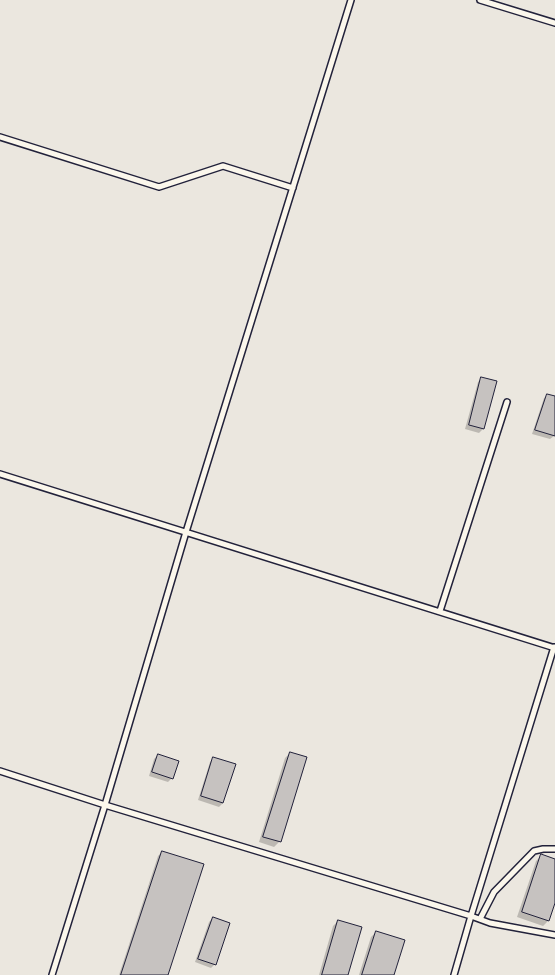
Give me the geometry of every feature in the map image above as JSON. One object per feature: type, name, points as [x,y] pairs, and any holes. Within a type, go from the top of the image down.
[{"type":"lane","points":[[52,975],[105,805],[186,532],[351,0]]},
{"type":"lane","points":[[480,0],[555,23]]},
{"type":"lane","points":[[0,137],[159,187],[223,166],[293,188]]},
{"type":"lane","points":[[440,612],[507,402]]},
{"type":"lane","points":[[0,474],[554,647],[454,975]]},
{"type":"lane","points":[[0,771],[105,805],[490,923],[555,935]]},
{"type":"lane","points":[[480,919],[494,892],[534,851],[543,848],[555,849]]},
{"type":"shaded area","points":[[0,0],[555,0],[555,975],[0,975]]},
{"type":"building","points":[[481,377],[497,381],[484,429],[469,425]]},
{"type":"building","points":[[547,394],[555,396],[555,436],[535,430]]},
{"type":"building","points":[[290,752],[307,757],[281,842],[263,837]]},
{"type":"building","points":[[158,754],[179,761],[173,779],[152,772]]},
{"type":"building","points":[[213,757],[236,764],[223,803],[201,796]]},
{"type":"building","points":[[162,851],[204,864],[168,975],[121,975]]},
{"type":"building","points":[[541,854],[555,859],[555,903],[549,921],[522,912]]},
{"type":"building","points":[[213,917],[230,923],[216,965],[198,959]]},
{"type":"building","points":[[338,920],[362,927],[348,975],[322,975]]},
{"type":"building","points":[[376,931],[405,940],[394,975],[362,975]]}]
